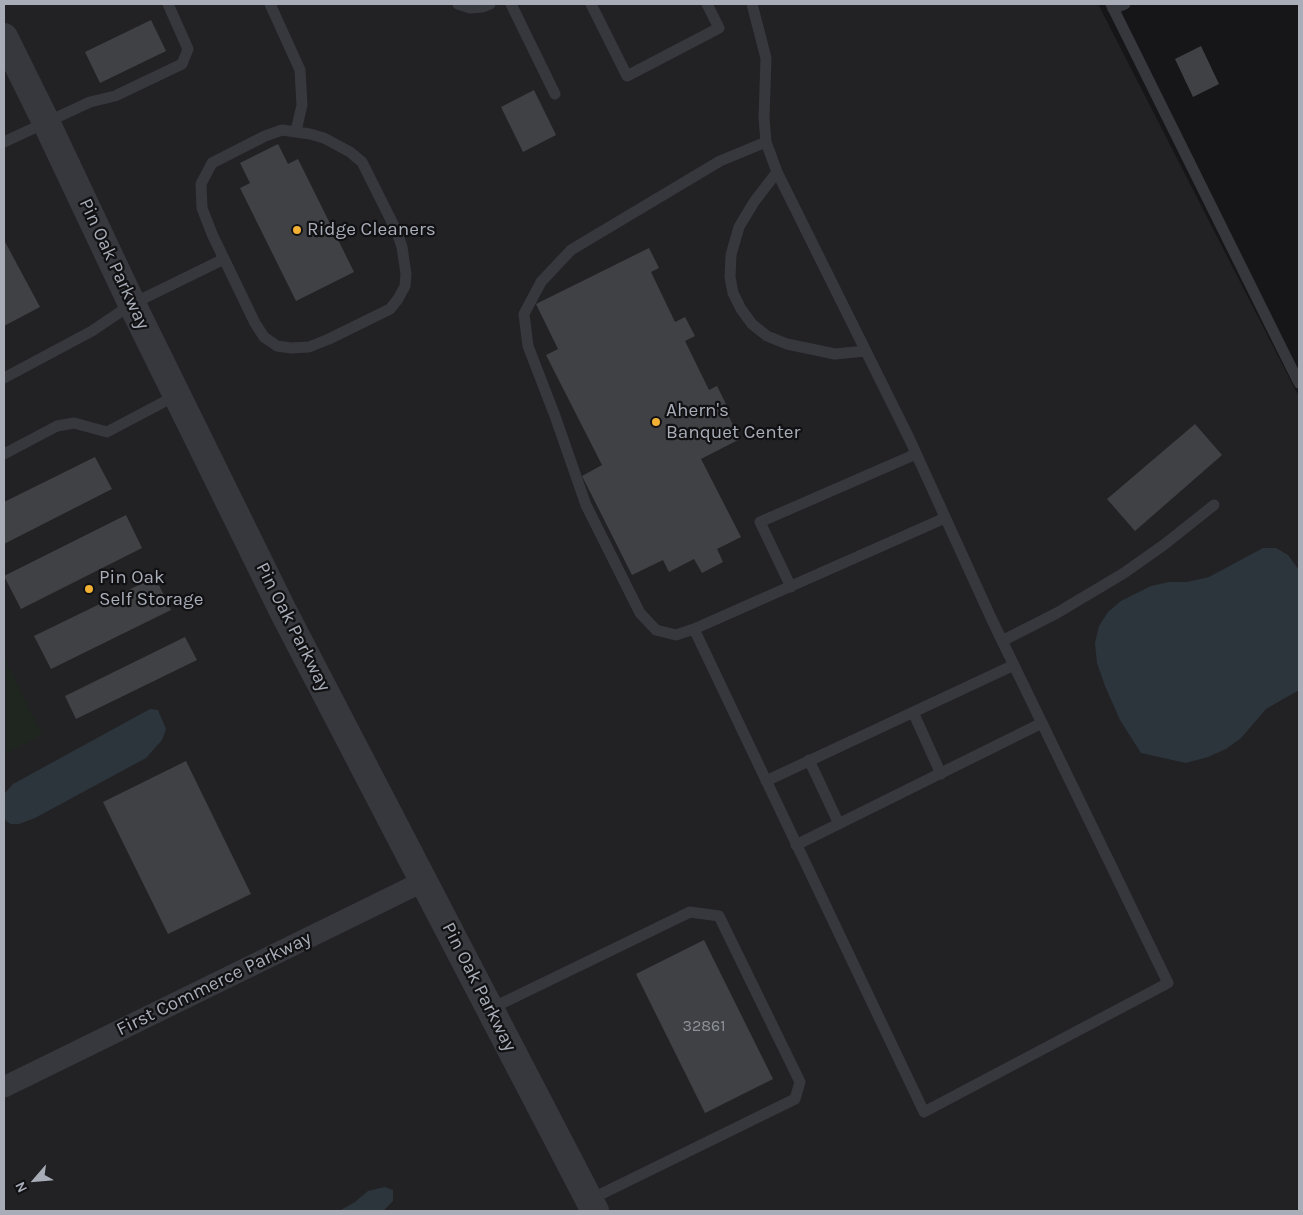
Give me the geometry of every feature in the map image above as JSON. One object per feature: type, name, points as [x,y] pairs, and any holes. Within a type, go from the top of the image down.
[{"type":"street","name":"Pin Oak Parkway","points":[[4,37],[132,304],[284,611],[592,1205]]},
{"type":"street","name":"First Commerce Parkway","points":[[4,1087],[424,881]]},
{"type":"lane","points":[[4,142],[90,102],[115,96],[182,64],[188,49],[168,4]]},
{"type":"lane","points":[[270,4],[300,70],[302,105],[296,131]]},
{"type":"lane","points":[[458,4],[470,8],[482,8],[490,4]]},
{"type":"lane","points":[[511,4],[555,94]]},
{"type":"lane","points":[[591,4],[627,76],[719,28],[707,4]]},
{"type":"lane","points":[[694,630],[924,1112],[1168,983],[1002,641],[916,454],[777,172],[766,142],[764,118],[766,58],[752,4]]},
{"type":"lane","points":[[1125,4],[1112,7],[1299,383]]},
{"type":"lane","points":[[282,130],[296,131],[329,140],[350,152],[362,162],[398,232],[406,274],[405,286],[390,309],[329,339],[309,347],[291,348],[277,346],[264,337],[255,323],[224,259],[202,208],[201,184],[212,163],[265,136],[282,130]]},
{"type":"lane","points":[[766,142],[720,161],[572,250],[541,282],[524,314],[528,346],[586,505],[640,613],[656,630],[676,635],[694,630],[946,518]]},
{"type":"lane","points":[[777,172],[754,202],[739,227],[731,254],[730,277],[733,293],[741,309],[752,324],[767,336],[787,344],[835,354],[866,351]]},
{"type":"lane","points":[[4,378],[92,331],[132,304],[224,259]]},
{"type":"lane","points":[[4,454],[57,426],[74,423],[107,432],[177,395]]},
{"type":"lane","points":[[791,587],[760,522],[916,454]]},
{"type":"lane","points":[[1002,641],[1058,613],[1124,573],[1214,506]]},
{"type":"lane","points":[[766,781],[1014,666]]},
{"type":"lane","points":[[913,712],[941,774]]},
{"type":"lane","points":[[796,845],[1042,723]]},
{"type":"lane","points":[[810,760],[839,824]]},
{"type":"lane","points":[[490,1009],[690,912],[719,916],[800,1082],[795,1099],[592,1205]]},
{"type":"shaded area","points":[[4,4],[1098,4],[1299,397],[1299,1211],[4,1211]]},
{"type":"shaded area","points":[[1263,548],[1276,548],[1288,555],[1299,570],[1299,690],[1266,709],[1241,738],[1226,749],[1208,757],[1186,763],[1141,753],[1120,720],[1097,663],[1095,643],[1099,626],[1108,612],[1121,601],[1151,586],[1169,582],[1187,582],[1209,577]]},
{"type":"shaded area","points":[[4,656],[42,735],[4,754]]},
{"type":"shaded area","points":[[150,709],[158,710],[166,729],[162,740],[146,758],[35,818],[19,824],[11,824],[6,821],[4,817],[4,794],[13,784]]},
{"type":"shaded area","points":[[385,1187],[393,1190],[393,1201],[383,1211],[339,1211],[355,1202],[368,1191]]},
{"type":"building","points":[[151,20],[166,51],[100,83],[85,52]]},
{"type":"building","points":[[1201,46],[1219,84],[1193,97],[1175,59]]},
{"type":"building","points":[[534,90],[556,135],[523,152],[501,107]]},
{"type":"building","name":"Ridge Cleaners","points":[[278,144],[288,164],[298,159],[354,272],[296,301],[240,188],[250,183],[240,163]]},
{"type":"building","points":[[4,240],[40,307],[4,326]]},
{"type":"building","name":"Ahern's Banquet Center","points":[[649,248],[659,268],[651,272],[675,322],[685,317],[695,336],[685,341],[709,390],[717,386],[726,404],[723,405],[740,439],[701,459],[741,537],[717,549],[723,562],[702,573],[694,559],[669,572],[663,560],[632,575],[582,476],[602,465],[546,355],[558,349],[536,304]]},
{"type":"building","points":[[1195,424],[1222,455],[1135,531],[1107,499]]},
{"type":"building","points":[[95,457],[112,489],[4,544],[4,502]]},
{"type":"building","points":[[126,515],[142,548],[21,609],[4,576]]},
{"type":"building","points":[[155,577],[171,610],[51,669],[34,636]]},
{"type":"building","points":[[185,637],[197,660],[76,719],[65,696]]},
{"type":"building","points":[[186,761],[251,894],[168,934],[103,802]]},
{"type":"building","points":[[704,940],[773,1079],[705,1113],[636,974]]},
{"type":"place","name":"Ridge Cleaners","points":[[297,230]]},
{"type":"place","name":"Ahern's Banquet Center","points":[[656,422]]},
{"type":"place","name":"Pin Oak Self Storage","points":[[89,589]]}]
